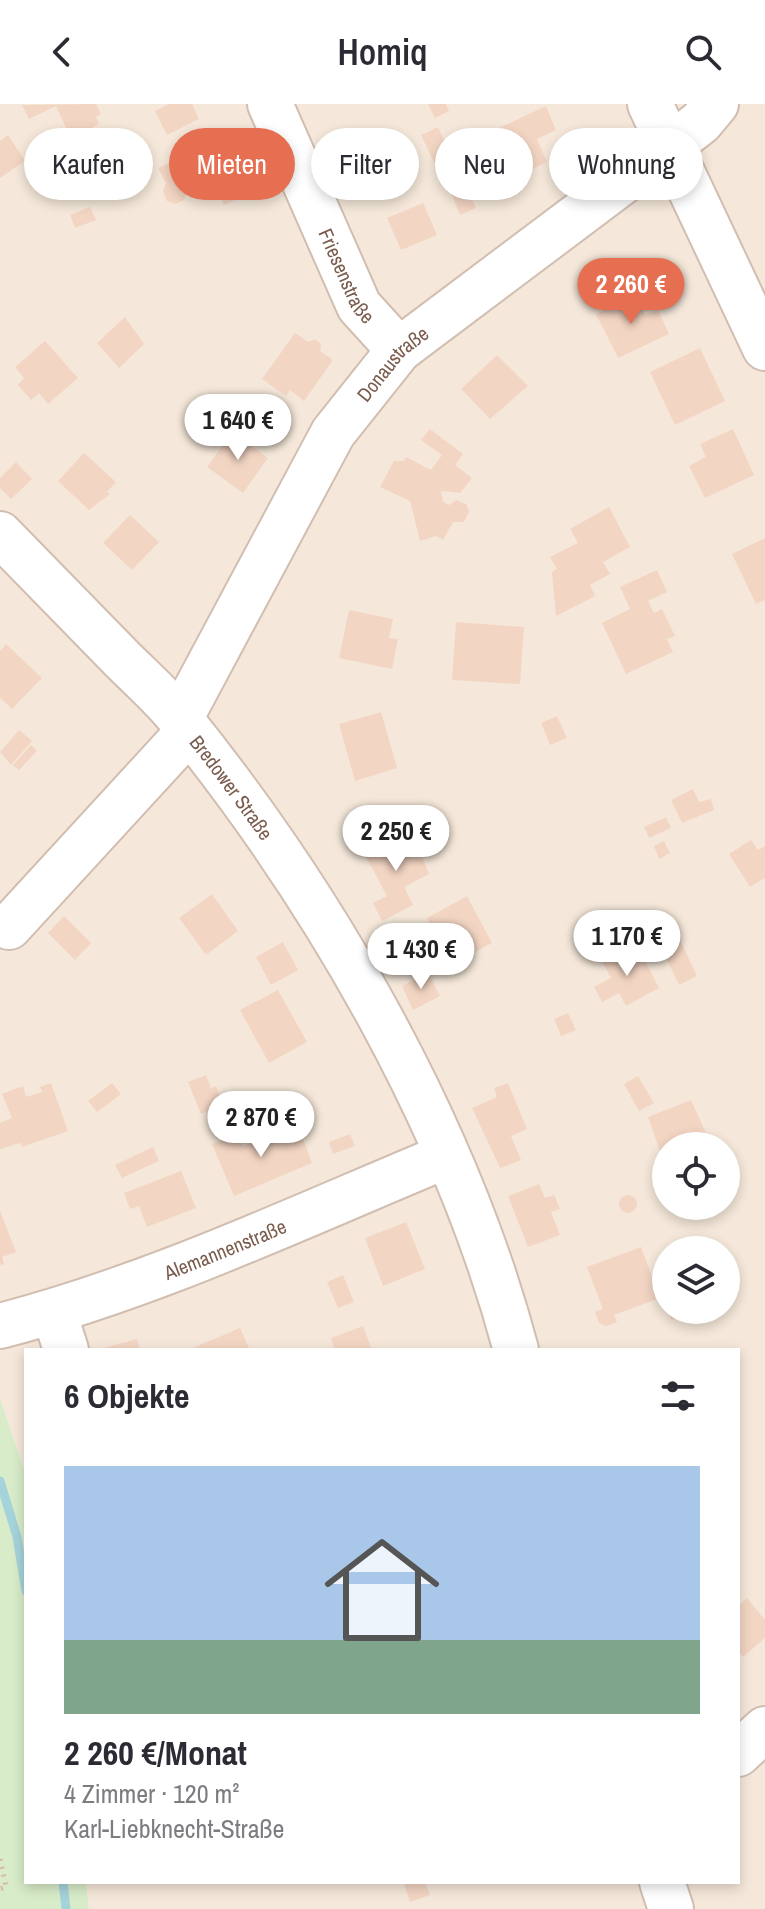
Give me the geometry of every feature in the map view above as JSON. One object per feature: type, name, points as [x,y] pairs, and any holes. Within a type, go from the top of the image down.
[{"type":"street","name":"Friesenstraße","points":[[270,104],[359,306],[399,350]]},
{"type":"street","points":[[650,104],[661,128]]},
{"type":"street","name":"Donaustraße","points":[[693,128],[716,104]]},
{"type":"street","name":"Donaustraße","points":[[9,927],[185,725],[333,433],[399,350],[599,200]]},
{"type":"street","points":[[694,200],[765,348]]},
{"type":"street","name":"Bredower Straße","points":[[0,534],[185,725],[290,867],[380,1014],[446,1156],[498,1284],[515,1348]]},
{"type":"street","name":"Alemannenstraße","points":[[0,1326],[60,1331],[160,1275],[446,1156]]},
{"type":"street","points":[[740,1752],[765,1729]]},
{"type":"street","points":[[663,1884],[671,1909]]},
{"type":"path","points":[[0,1859],[6,1887],[0,1889]]},
{"type":"shaded area","points":[[0,104],[765,104],[765,1909],[89,1909],[86,1884],[740,1884],[740,1348],[24,1348],[24,1469],[0,1398]]},
{"type":"green space","points":[[0,1398],[24,1469],[24,1884],[86,1884],[89,1909],[0,1909]]},
{"type":"building","points":[[96,104],[101,114],[96,117],[99,124],[91,128],[66,128],[56,106],[29,119],[22,105]]},
{"type":"building","points":[[169,104],[192,104],[199,119],[181,128],[169,128],[167,135],[155,111]]},
{"type":"building","points":[[428,104],[446,104],[449,111],[435,118]]},
{"type":"building","points":[[546,106],[555,128],[549,128],[549,133],[537,139],[547,162],[533,168],[533,128],[499,128]]},
{"type":"building","points":[[435,128],[434,163],[421,135]]},
{"type":"building","points":[[8,135],[24,162],[0,178],[0,141]]},
{"type":"building","points":[[169,163],[169,200],[184,200],[176,204],[167,201],[163,191],[166,183],[158,168]]},
{"type":"building","points":[[454,200],[472,200],[476,208],[460,215]]},
{"type":"building","points":[[423,203],[437,235],[401,250],[387,218]]},
{"type":"building","points":[[90,207],[96,220],[75,228],[70,215]]},
{"type":"building","points":[[636,295],[645,315],[658,310],[669,334],[618,358],[596,314]]},
{"type":"building","points":[[125,317],[144,344],[119,368],[97,343]]},
{"type":"building","points":[[295,333],[308,342],[315,339],[321,344],[320,351],[333,360],[304,401],[290,390],[286,396],[262,379]]},
{"type":"building","points":[[45,341],[78,378],[48,404],[39,393],[31,400],[18,385],[24,378],[15,367]]},
{"type":"building","points":[[700,348],[725,401],[675,425],[650,372]]},
{"type":"building","points":[[497,355],[528,386],[490,419],[461,389]]},
{"type":"building","points":[[234,399],[270,421],[261,435],[227,411]]},
{"type":"building","points":[[430,429],[463,454],[455,465],[472,478],[460,493],[441,491],[443,502],[449,505],[457,500],[467,505],[469,512],[464,522],[453,522],[443,540],[436,536],[420,541],[410,501],[380,487],[394,461],[404,461],[406,457],[431,470],[442,455],[421,440]]},
{"type":"building","points":[[733,429],[754,475],[705,498],[689,466],[706,457],[700,444]]},
{"type":"building","points":[[232,432],[268,458],[243,493],[207,467]]},
{"type":"building","points":[[84,453],[116,482],[107,492],[110,494],[89,510],[58,481]]},
{"type":"building","points":[[16,462],[32,479],[11,499],[0,488],[0,478]]},
{"type":"building","points":[[609,507],[630,547],[603,562],[610,574],[590,585],[595,596],[556,616],[552,572],[557,569],[550,557],[578,543],[570,529]]},
{"type":"building","points":[[130,515],[159,542],[132,570],[103,543]]},
{"type":"building","points":[[765,538],[765,600],[756,604],[732,554]]},
{"type":"building","points":[[657,570],[667,592],[648,601],[654,613],[662,609],[675,636],[667,639],[673,652],[626,674],[602,623],[630,609],[620,587]]},
{"type":"building","points":[[349,610],[393,619],[389,638],[398,639],[392,669],[339,658]]},
{"type":"building","points":[[456,622],[524,627],[520,684],[452,680]]},
{"type":"building","points":[[6,644],[42,678],[12,709],[0,698],[0,651]]},
{"type":"building","points":[[381,712],[397,768],[355,781],[339,724]]},
{"type":"building","points":[[557,716],[567,738],[550,745],[541,723]]},
{"type":"building","points":[[19,730],[32,741],[11,765],[0,752]]},
{"type":"building","points":[[31,745],[37,751],[19,770],[13,765]]},
{"type":"building","points":[[693,789],[699,802],[711,799],[714,810],[682,823],[671,800]]},
{"type":"building","points":[[666,817],[671,828],[649,838],[644,827]]},
{"type":"building","points":[[393,835],[398,845],[411,839],[418,847],[429,874],[404,887],[413,905],[382,921],[373,903],[387,896],[365,855],[378,848],[376,844],[381,840]]},
{"type":"building","points":[[751,840],[758,850],[765,846],[765,878],[750,887],[729,854]]},
{"type":"building","points":[[664,841],[670,853],[659,859],[654,846]]},
{"type":"building","points":[[212,894],[238,931],[206,955],[179,918]]},
{"type":"building","points":[[467,896],[492,943],[452,964],[427,918]]},
{"type":"building","points":[[609,911],[618,929],[598,938],[589,921]]},
{"type":"building","points":[[64,916],[91,943],[75,960],[48,933]]},
{"type":"building","points":[[680,940],[697,976],[679,985],[662,949]]},
{"type":"building","points":[[283,942],[298,970],[271,985],[256,957]]},
{"type":"building","points":[[637,945],[659,988],[626,1006],[619,993],[602,1002],[594,987],[611,978],[603,963]]},
{"type":"building","points":[[428,973],[440,996],[413,1010],[402,986]]},
{"type":"building","points":[[278,990],[307,1042],[269,1063],[240,1010]]},
{"type":"building","points":[[568,1013],[576,1030],[561,1036],[554,1019]]},
{"type":"building","points":[[206,1075],[211,1088],[216,1086],[223,1105],[201,1114],[188,1082]]},
{"type":"building","points":[[638,1076],[654,1103],[639,1111],[624,1084]]},
{"type":"building","points":[[51,1083],[68,1131],[22,1147],[20,1143],[0,1149],[0,1123],[12,1118],[2,1094],[23,1086],[26,1097],[42,1092],[40,1087]]},
{"type":"building","points":[[112,1083],[121,1094],[97,1112],[88,1101]]},
{"type":"building","points":[[508,1083],[527,1129],[511,1136],[521,1160],[500,1168],[472,1108],[497,1097],[494,1088]]},
{"type":"building","points":[[691,1100],[706,1132],[653,1132],[648,1117]]},
{"type":"building","points":[[299,1128],[312,1163],[234,1196],[212,1144],[238,1134],[243,1146]]},
{"type":"building","points":[[350,1134],[355,1146],[333,1154],[329,1142]]},
{"type":"building","points":[[153,1147],[159,1161],[122,1178],[115,1165]]},
{"type":"building","points":[[181,1171],[196,1208],[147,1227],[139,1206],[130,1209],[124,1193]]},
{"type":"building","points":[[539,1184],[545,1198],[554,1195],[560,1209],[551,1212],[560,1235],[528,1247],[508,1196]]},
{"type":"building","points":[[628,1195],[637,1204],[628,1213],[619,1204]]},
{"type":"building","points":[[0,1211],[16,1252],[2,1257],[4,1264],[0,1265]]},
{"type":"building","points":[[406,1222],[425,1269],[383,1286],[365,1238]]},
{"type":"building","points":[[641,1247],[652,1277],[652,1301],[614,1315],[617,1322],[606,1326],[599,1323],[595,1312],[603,1309],[587,1267]]},
{"type":"building","points":[[343,1275],[354,1302],[338,1308],[327,1282]]},
{"type":"building","points":[[363,1326],[371,1348],[334,1348],[331,1338]]},
{"type":"building","points":[[240,1328],[249,1348],[195,1348]]},
{"type":"building","points":[[137,1339],[139,1348],[104,1348]]},
{"type":"building","points":[[747,1598],[765,1620],[765,1638],[743,1657],[740,1653],[740,1604]]},
{"type":"building","points":[[426,1884],[430,1895],[410,1902],[404,1885]]},
{"type":"waterway","points":[[0,1481],[17,1537],[24,1579]]},
{"type":"waterway","points":[[63,1884],[66,1909]]}]
